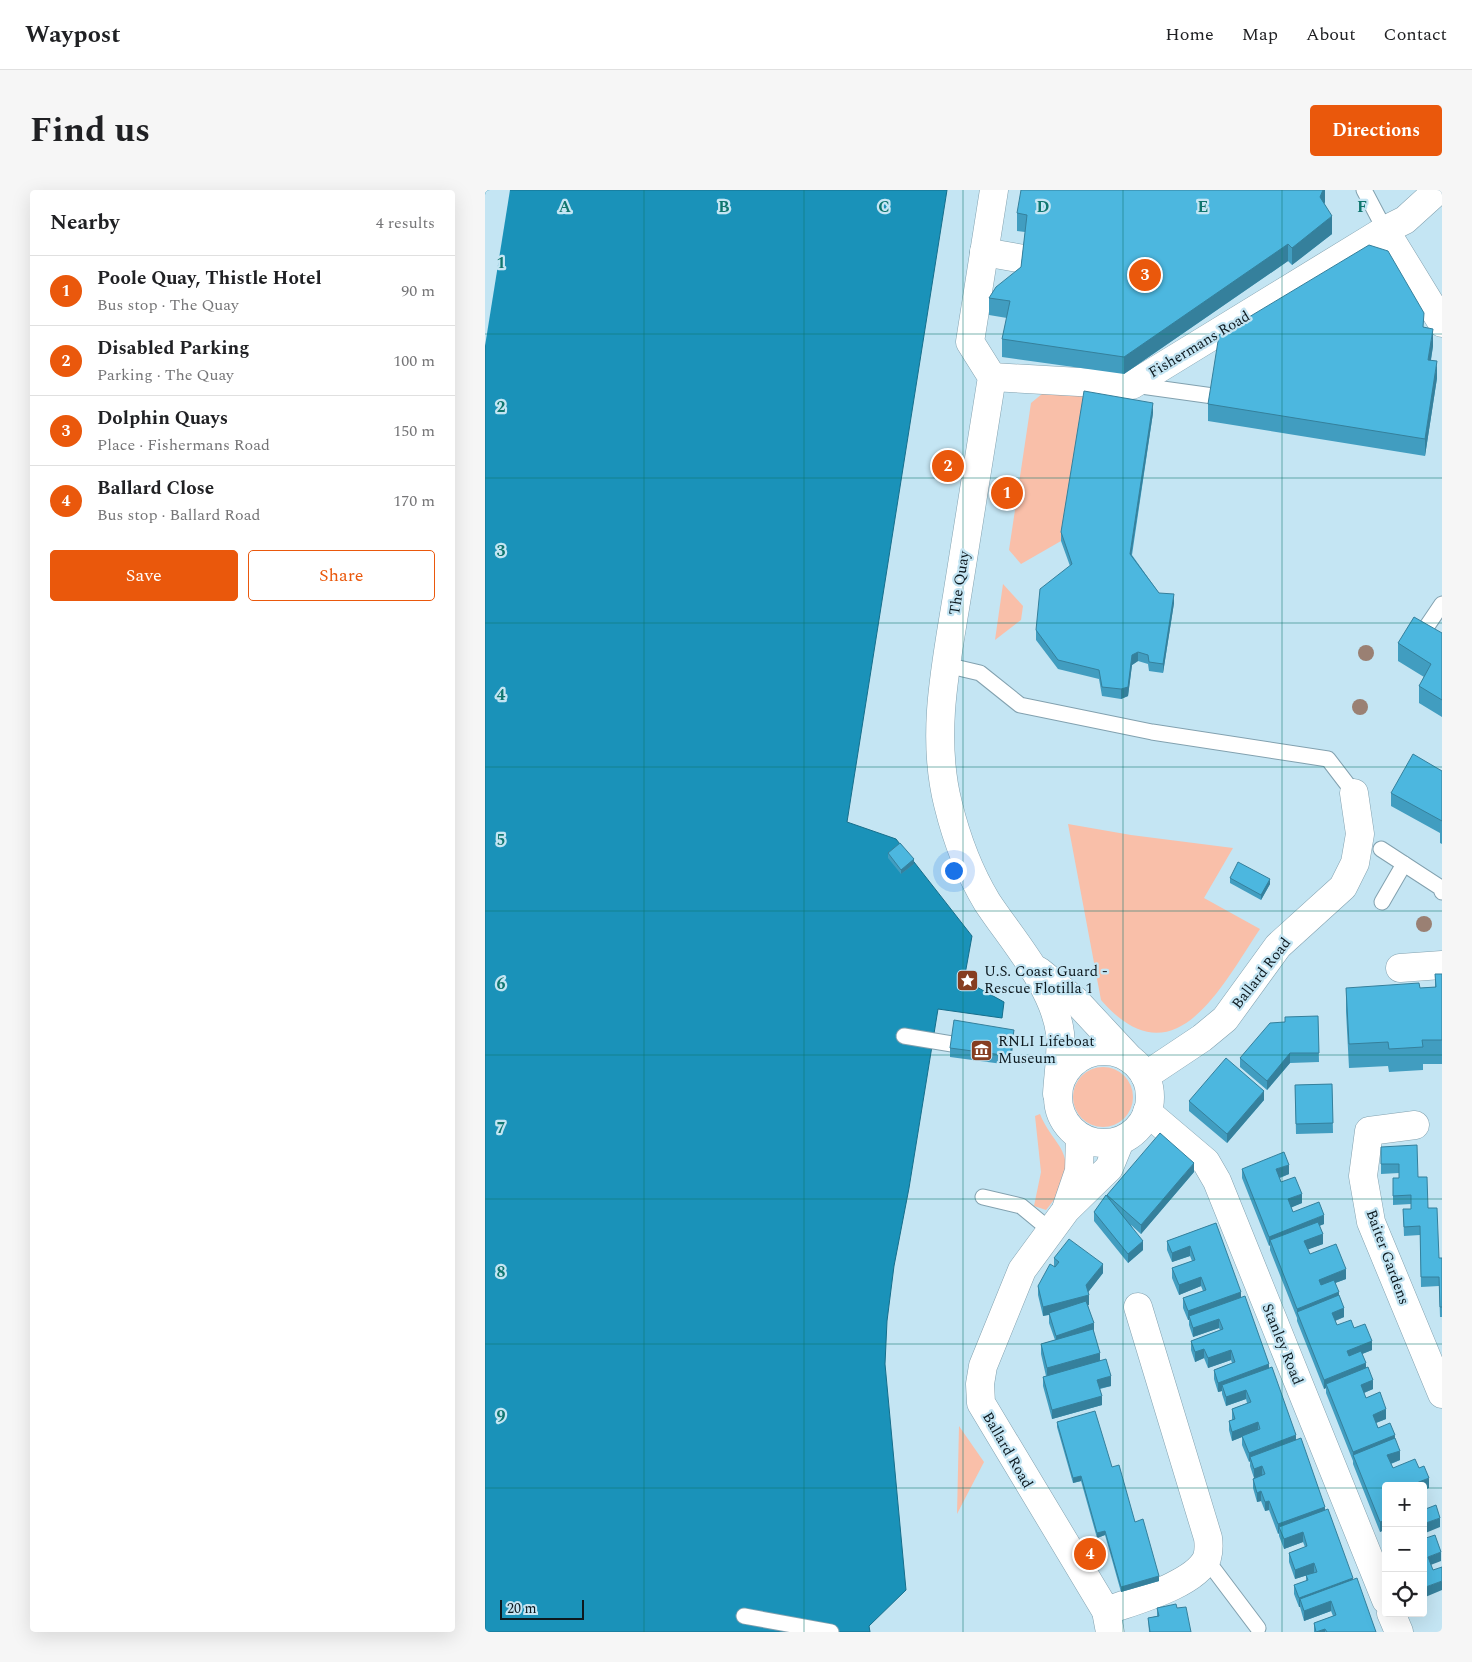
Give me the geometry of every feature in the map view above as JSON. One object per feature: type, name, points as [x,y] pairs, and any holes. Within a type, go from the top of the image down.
[{"type":"street","points":[[992,376],[970,342],[994,190]]},
{"type":"street","name":"Fishermans Road","points":[[992,376],[1132,385],[1385,230],[1405,220],[1438,190]]},
{"type":"street","points":[[1385,230],[1442,323]]},
{"type":"street","points":[[984,252],[1024,258]]},
{"type":"street","name":"The Quay","points":[[992,376],[946,665],[939,724],[947,802],[956,834],[987,901],[1029,964],[1049,1000],[1060,1033],[1057,1094]]},
{"type":"street","name":"Ballard Road","points":[[1139,1068],[1202,1038],[1225,1018],[1278,946],[1343,887],[1355,863],[1360,834],[1354,793]]},
{"type":"street","name":"The Quay","points":[[1029,964],[1076,1001],[1139,1068]]},
{"type":"street","points":[[1400,968],[1442,965]]},
{"type":"street","points":[[1106,1050],[1120,1054],[1139,1068],[1149,1088],[1147,1112],[1133,1132],[1120,1141],[1099,1143],[1080,1137],[1065,1121],[1059,1108],[1057,1094],[1061,1080],[1068,1067],[1079,1058],[1091,1052],[1106,1050]]},
{"type":"street","name":"Stanley Road","points":[[1147,1112],[1206,1162],[1217,1181],[1382,1590]]},
{"type":"street","name":"Baiter Gardens","points":[[1415,1124],[1369,1131],[1363,1176],[1371,1222],[1442,1394]]},
{"type":"street","name":"Ballard Road","points":[[1058,1220],[1079,1171],[1080,1137]]},
{"type":"street","name":"Ballard Road","points":[[1108,1622],[981,1403],[980,1384],[983,1366],[1022,1270],[1058,1220],[1109,1168],[1120,1141]]},
{"type":"street","points":[[1108,1622],[1184,1581],[1206,1559],[1208,1538],[1138,1307]]},
{"type":"street","points":[[1393,1617],[1399,1632]]},
{"type":"lane","points":[[1364,190],[1385,230]]},
{"type":"lane","points":[[1132,385],[1213,396]]},
{"type":"lane","points":[[1423,632],[1442,604]]},
{"type":"lane","points":[[946,665],[980,673],[1020,705],[1152,732],[1328,759],[1354,793]]},
{"type":"lane","points":[[1381,849],[1441,888],[1442,892]]},
{"type":"lane","points":[[1383,902],[1404,864]]},
{"type":"lane","points":[[904,1036],[952,1044]]},
{"type":"lane","points":[[983,1198],[1021,1206],[1058,1220]]},
{"type":"lane","points":[[1206,1559],[1258,1628]]},
{"type":"lane","points":[[744,1616],[831,1632]]},
{"type":"shaded area","points":[[1048,389],[1083,394],[1084,401],[1061,541],[1021,564],[1009,550],[1031,403]]},
{"type":"shaded area","points":[[1003,584],[1023,606],[1021,620],[995,640]]},
{"type":"shaded area","points":[[1068,824],[1131,835],[1233,848],[1204,898],[1260,929],[1212,999],[1193,1018],[1173,1030],[1151,1032],[1127,1023],[1101,1000]]},
{"type":"shaded area","points":[[1103,1067],[1119,1072],[1124,1076],[1128,1081],[1133,1097],[1128,1113],[1124,1118],[1119,1122],[1103,1127],[1087,1122],[1082,1118],[1078,1113],[1073,1097],[1078,1081],[1082,1076],[1087,1072]]},
{"type":"shaded area","points":[[1040,1114],[1060,1147],[1066,1165],[1066,1173],[1061,1188],[1046,1210],[1034,1206],[1041,1172],[1035,1116]]},
{"type":"shaded area","points":[[959,1426],[984,1462],[957,1514]]},
{"type":"water","points":[[485,190],[947,190],[847,822],[896,839],[972,936],[964,980],[1004,1002],[1002,1018],[938,1009],[909,1188],[894,1266],[887,1321],[885,1364],[906,1590],[869,1626],[870,1632],[485,1632]]},
{"type":"pier","points":[[485,190],[510,190],[485,346]]},
{"type":"building","points":[[1021,190],[1323,190],[1320,197],[1332,216],[1292,248],[1288,244],[1124,357],[1002,339],[1010,301],[989,298],[996,287],[1021,267],[1027,215],[1017,213]]},
{"type":"building","points":[[1369,245],[1388,251],[1424,313],[1423,327],[1433,329],[1428,360],[1437,361],[1425,439],[1208,404],[1219,335]]},
{"type":"building","points":[[1084,391],[1153,403],[1130,554],[1159,593],[1174,594],[1163,664],[1149,662],[1148,655],[1138,652],[1132,655],[1128,687],[1121,689],[1102,687],[1099,670],[1058,660],[1036,630],[1040,589],[1072,564],[1061,532]]},
{"type":"building","points":[[1414,617],[1442,633],[1442,700],[1419,686],[1431,664],[1398,643]]},
{"type":"building","points":[[1413,754],[1442,771],[1442,821],[1391,793]]},
{"type":"building","points":[[900,843],[914,859],[901,870],[888,853]]},
{"type":"building","points":[[1238,862],[1270,879],[1261,895],[1230,878]]},
{"type":"building","points":[[1435,974],[1442,974],[1442,1040],[1422,1040],[1423,1047],[1389,1049],[1388,1042],[1349,1044],[1346,988],[1419,983],[1420,988],[1436,987]]},
{"type":"building","points":[[1318,1016],[1319,1053],[1290,1053],[1267,1081],[1240,1058],[1270,1023],[1285,1022],[1285,1017]]},
{"type":"building","name":"RNLI Lifeboat Museum","points":[[954,1020],[1014,1030],[1010,1056],[950,1048]]},
{"type":"building","points":[[1226,1058],[1264,1091],[1227,1134],[1189,1101]]},
{"type":"building","points":[[1332,1084],[1333,1123],[1296,1124],[1295,1085]]},
{"type":"building","points":[[1160,1133],[1194,1163],[1141,1225],[1107,1195]]},
{"type":"building","points":[[1417,1145],[1418,1177],[1427,1177],[1428,1208],[1437,1208],[1439,1258],[1442,1258],[1442,1307],[1440,1307],[1439,1277],[1421,1277],[1420,1226],[1404,1227],[1403,1209],[1411,1209],[1411,1195],[1393,1196],[1393,1178],[1399,1178],[1399,1164],[1381,1164],[1381,1147]]},
{"type":"building","points":[[1284,1152],[1289,1165],[1276,1169],[1281,1182],[1295,1177],[1302,1194],[1288,1199],[1293,1212],[1319,1202],[1324,1215],[1269,1237],[1242,1169]]},
{"type":"building","points":[[1106,1195],[1143,1241],[1128,1254],[1094,1212]]},
{"type":"building","points":[[1318,1222],[1323,1234],[1304,1241],[1310,1254],[1336,1244],[1346,1269],[1319,1280],[1321,1285],[1334,1280],[1339,1292],[1297,1309],[1270,1240]]},
{"type":"building","points":[[1216,1223],[1241,1292],[1188,1311],[1183,1298],[1206,1290],[1201,1277],[1179,1285],[1172,1268],[1195,1260],[1190,1246],[1172,1253],[1167,1241]]},
{"type":"building","points":[[1069,1239],[1103,1264],[1086,1285],[1089,1295],[1043,1307],[1038,1286],[1050,1264],[1055,1267],[1059,1262],[1054,1258]]},
{"type":"building","points":[[1339,1295],[1344,1308],[1332,1313],[1337,1325],[1351,1320],[1354,1328],[1365,1324],[1372,1341],[1347,1351],[1349,1356],[1361,1351],[1366,1363],[1324,1380],[1297,1312]]},
{"type":"building","points":[[1245,1296],[1269,1364],[1218,1383],[1214,1370],[1235,1362],[1231,1350],[1208,1358],[1204,1349],[1195,1352],[1191,1341],[1223,1329],[1219,1319],[1193,1328],[1189,1316]]},
{"type":"building","points":[[1086,1301],[1094,1323],[1056,1336],[1049,1313]]},
{"type":"building","points":[[1093,1329],[1100,1353],[1047,1368],[1041,1344]]},
{"type":"building","points":[[1106,1359],[1111,1376],[1097,1380],[1102,1396],[1052,1410],[1043,1377]]},
{"type":"building","points":[[1272,1367],[1296,1435],[1249,1453],[1242,1436],[1260,1429],[1258,1422],[1232,1432],[1229,1421],[1235,1419],[1232,1409],[1251,1402],[1246,1390],[1226,1397],[1222,1385]]},
{"type":"building","points":[[1368,1367],[1373,1380],[1361,1385],[1366,1398],[1380,1392],[1386,1409],[1373,1415],[1378,1428],[1390,1423],[1395,1435],[1353,1452],[1326,1384]]},
{"type":"building","points":[[1095,1411],[1112,1467],[1119,1465],[1135,1522],[1143,1519],[1159,1576],[1121,1587],[1105,1531],[1097,1533],[1081,1476],[1073,1478],[1057,1422]]},
{"type":"building","points":[[1301,1438],[1325,1507],[1278,1524],[1269,1501],[1265,1502],[1261,1491],[1257,1493],[1253,1479],[1265,1474],[1262,1466],[1254,1469],[1250,1457]]},
{"type":"building","points":[[1395,1438],[1400,1451],[1387,1455],[1393,1468],[1415,1459],[1419,1468],[1424,1466],[1429,1478],[1419,1482],[1382,1482],[1382,1521],[1380,1522],[1353,1455]]},
{"type":"building","points":[[1436,1505],[1440,1518],[1427,1523],[1427,1508]]},
{"type":"building","points":[[1328,1509],[1353,1578],[1299,1598],[1294,1585],[1308,1580],[1306,1575],[1317,1572],[1314,1563],[1295,1570],[1289,1553],[1307,1546],[1303,1532],[1284,1539],[1279,1527]]},
{"type":"building","points":[[1435,1535],[1441,1552],[1428,1557],[1433,1570],[1442,1567],[1442,1581],[1427,1587],[1427,1572],[1427,1538]]},
{"type":"building","points":[[1357,1578],[1376,1632],[1327,1632],[1325,1629],[1316,1632],[1314,1623],[1336,1615],[1331,1601],[1304,1611],[1300,1599]]},
{"type":"building","points":[[1176,1604],[1177,1608],[1186,1607],[1191,1632],[1150,1632],[1148,1618],[1159,1616],[1157,1608]]},
{"type":"place","name":"Dolphin Quays","points":[[1145,275]]},
{"type":"place","name":"Disabled Parking","points":[[948,466]]},
{"type":"place","name":"Poole Quay, Thistle Hotel","points":[[1007,493]]},
{"type":"place","name":"U.S. Coast Guard - Rescue Flotilla 1","points":[[968,980]]},
{"type":"place","name":"RNLI Lifeboat Museum","points":[[982,1050]]},
{"type":"place","name":"Ballard Close","points":[[1090,1554]]}]
